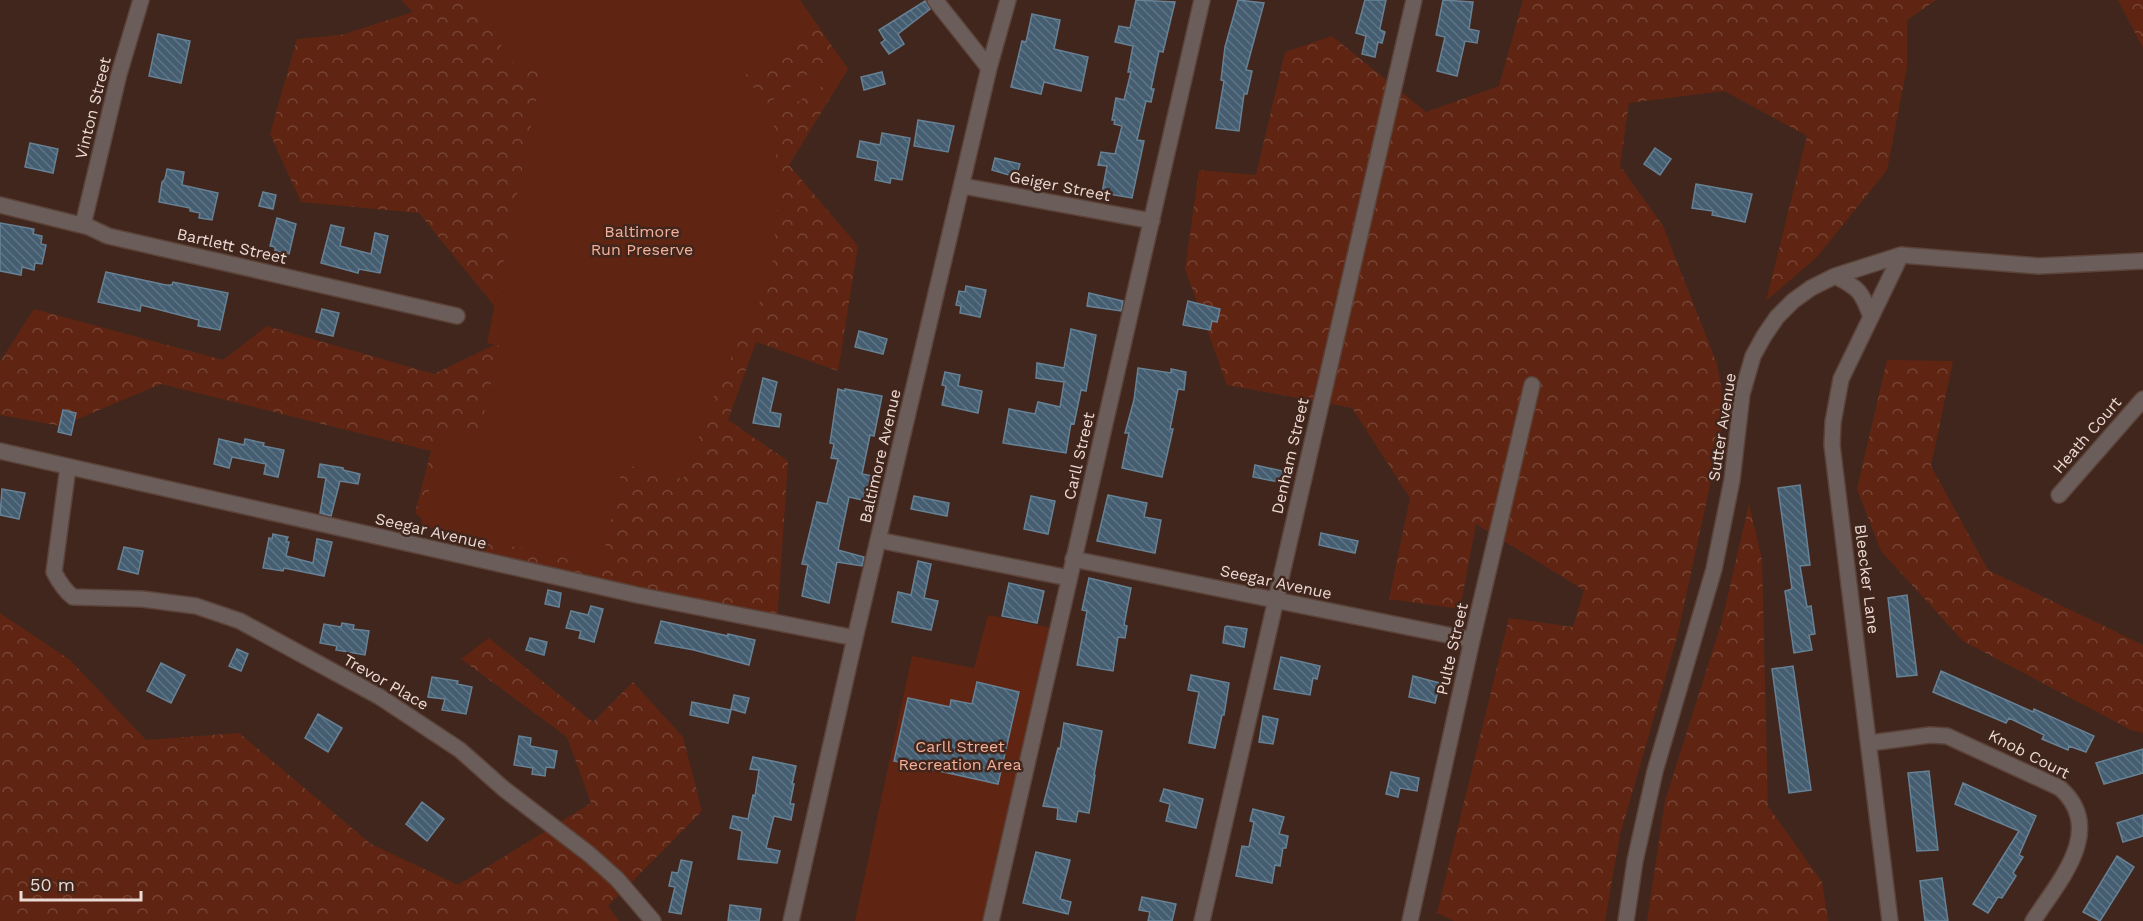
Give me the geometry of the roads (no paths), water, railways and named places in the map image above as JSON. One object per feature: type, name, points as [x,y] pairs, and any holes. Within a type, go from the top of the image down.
[{"type":"street","name":"Vinton Street","points":[[83,225],[119,74],[141,0]]},
{"type":"street","points":[[935,0],[990,68]]},
{"type":"street","name":"Baltimore Avenue","points":[[791,921],[878,540],[1008,0]]},
{"type":"street","name":"Carll Street","points":[[991,921],[1202,0]]},
{"type":"street","name":"Denham Street","points":[[1202,921],[1274,600],[1414,0]]},
{"type":"street","name":"Geiger Street","points":[[963,186],[1152,221]]},
{"type":"street","name":"Bartlett Street","points":[[0,205],[83,225],[119,239],[457,316]]},
{"type":"street","name":"Sutter Avenue","points":[[1626,921],[1635,861],[1655,771],[1714,569],[1732,480],[1742,394],[1753,356],[1777,317],[1811,288],[1835,276],[1901,255],[2039,266],[2143,261]]},
{"type":"street","name":"Bleecker Lane","points":[[1890,921],[1832,434],[1835,400],[1841,379],[1901,255]]},
{"type":"street","points":[[1835,276],[1854,285],[1863,294],[1871,317]]},
{"type":"street","name":"Pulte Street","points":[[1410,921],[1472,640],[1532,385]]},
{"type":"street","name":"Heath Court","points":[[2059,495],[2143,399]]},
{"type":"street","name":"Seegar Avenue","points":[[0,452],[626,593],[855,638]]},
{"type":"street","name":"Trevor Place","points":[[68,467],[54,572],[62,586],[73,597],[165,601],[196,606],[240,621],[380,697],[460,750],[504,789],[589,854],[617,879],[653,921]]},
{"type":"street","points":[[878,540],[1069,578]]},
{"type":"street","name":"Seegar Avenue","points":[[1073,559],[1472,640]]},
{"type":"street","name":"Knob Court","points":[[1870,743],[1930,735],[1947,736],[2060,788],[2068,795],[2077,808],[2080,821],[2080,837],[2076,852],[2033,921]]},
{"type":"park label","name":"Baltimore Run Preserve","points":[[642,240]]},
{"type":"park label","name":"Carll Street Recreation Area","points":[[960,755]]}]
